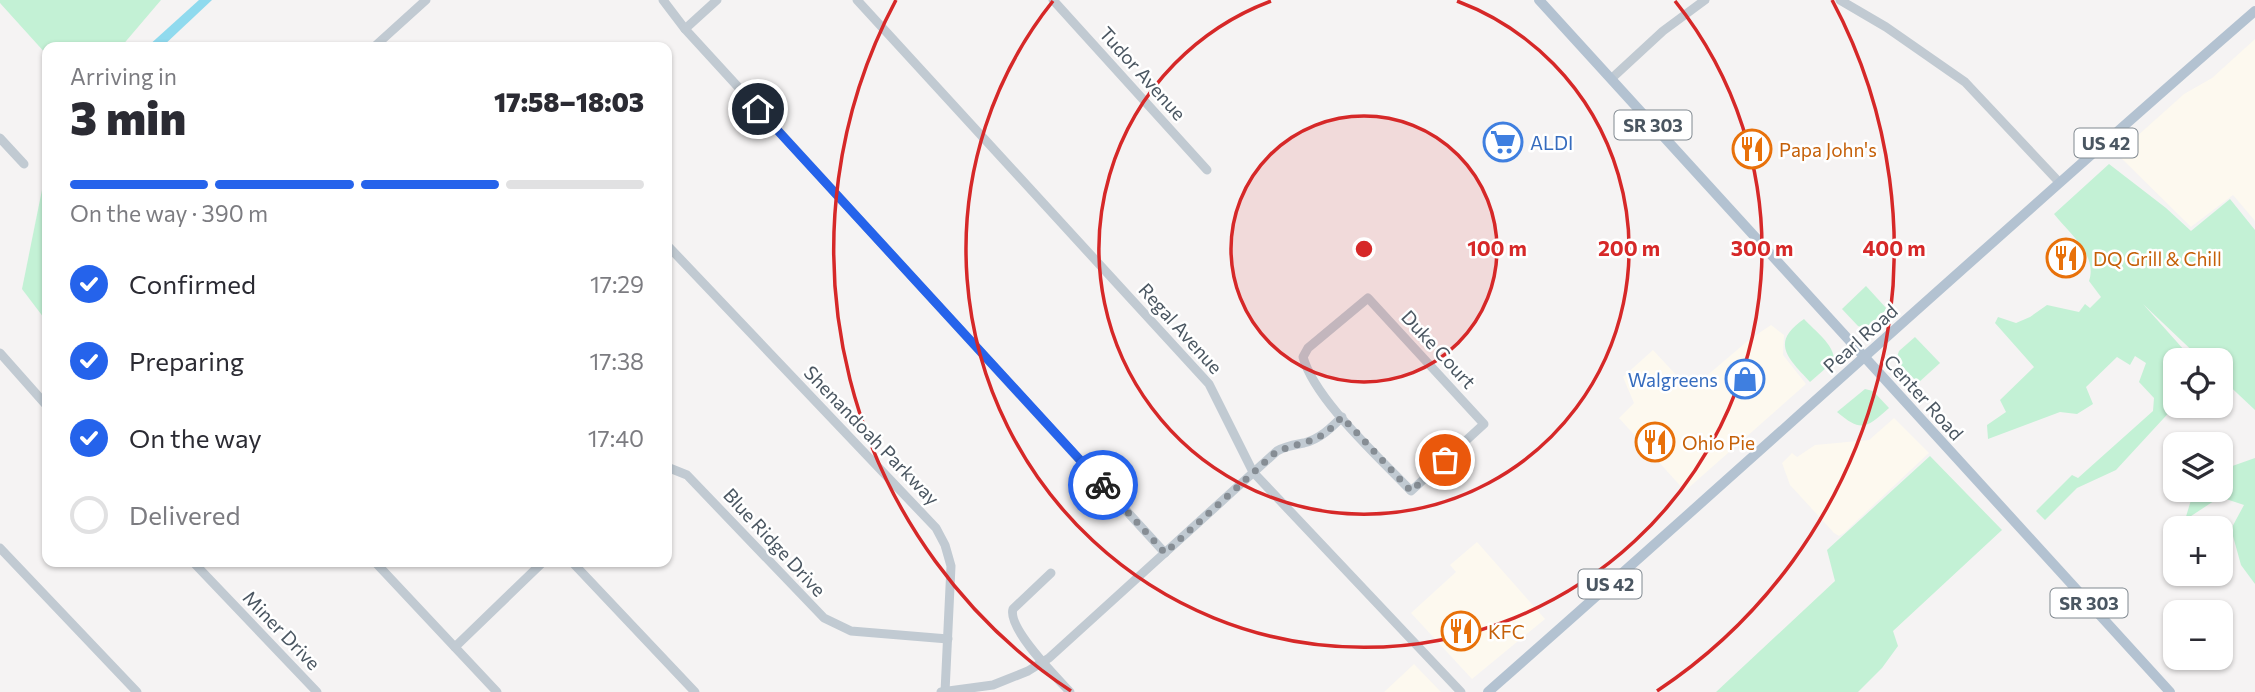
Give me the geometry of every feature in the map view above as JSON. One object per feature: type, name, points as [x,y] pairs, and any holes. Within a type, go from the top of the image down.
[{"type":"main road","name":"Center Road","points":[[1539,0],[2170,692]]},
{"type":"main road","name":"Pearl Road","points":[[1488,692],[2059,182],[2255,11]]},
{"type":"street","points":[[380,42],[426,0]]},
{"type":"street","points":[[663,0],[685,29],[1165,553]]},
{"type":"street","points":[[685,29],[717,0]]},
{"type":"street","name":"Regal Avenue","points":[[857,0],[1209,384],[1253,472],[1461,692]]},
{"type":"street","name":"Tudor Avenue","points":[[1053,0],[1207,170]]},
{"type":"street","points":[[1611,79],[1663,31],[1705,0]]},
{"type":"street","points":[[1840,0],[1886,27],[1965,82],[2059,182]]},
{"type":"street","points":[[0,138],[24,164]]},
{"type":"street","name":"Shenandoah Parkway","points":[[672,250],[936,528],[945,545],[951,566],[944,692]]},
{"type":"street","name":"Duke Court","points":[[1368,298],[1484,424],[1411,491],[1342,417],[1323,397],[1306,369],[1303,357],[1308,348],[1368,298]]},
{"type":"street","points":[[0,353],[42,400]]},
{"type":"street","points":[[944,692],[993,685],[1013,679],[1043,663],[1277,451],[1316,439],[1342,417]]},
{"type":"street","name":"Blue Ridge Drive","points":[[672,469],[687,475],[824,618],[851,631],[948,639]]},
{"type":"street","points":[[0,548],[137,692]]},
{"type":"street","name":"Miner Drive","points":[[198,567],[317,692]]},
{"type":"street","points":[[380,567],[497,692]]},
{"type":"street","points":[[455,647],[538,567]]},
{"type":"street","points":[[577,567],[695,692]]},
{"type":"street","points":[[1051,573],[1011,614],[1043,663],[1070,692]]},
{"type":"shaded area","points":[[2255,39],[2255,221],[2233,195],[2191,227],[2117,154],[2184,94],[2212,78]]},
{"type":"shaded area","points":[[1771,325],[1784,335],[1783,355],[1806,384],[1685,491],[1619,418],[1634,403],[1623,377],[1653,350],[1690,390],[1750,339]]},
{"type":"shaded area","points":[[1894,418],[1929,453],[1839,536],[1790,485],[1782,463],[1792,453],[1797,457],[1815,445],[1869,440]]},
{"type":"shaded area","points":[[1477,542],[1545,619],[1472,679],[1411,613],[1456,572],[1450,565]]},
{"type":"shaded area","points":[[1414,664],[1441,692],[1384,692]]},
{"type":"green space","points":[[0,0],[161,0],[125,42],[42,42],[42,49]]},
{"type":"green space","points":[[2109,164],[2191,231],[2230,199],[2255,230],[2255,410],[2233,389],[2233,348],[2189,348],[2143,304],[2182,348],[2163,348],[2164,418],[2116,470],[2077,488],[2045,520],[2036,511],[2072,475],[2078,478],[2153,411],[2154,398],[2139,382],[2146,363],[2135,356],[2130,365],[2117,357],[2086,387],[2093,404],[2077,414],[2060,412],[1988,439],[1987,425],[2006,412],[2000,400],[2034,367],[1995,323],[1998,317],[2016,323],[2047,305],[2079,312],[2085,304],[2090,308],[2101,297],[2089,281],[2091,271],[2086,253],[2054,214]]},
{"type":"green space","points":[[42,190],[42,315],[22,289]]},
{"type":"green space","points":[[1866,286],[1887,309],[1863,328],[1842,309]]},
{"type":"green space","points":[[1804,319],[1824,338],[1834,361],[1810,382],[1795,366],[1786,351],[1785,343],[1793,328]]},
{"type":"green space","points":[[1915,337],[1940,363],[1918,383],[1897,357],[1899,351]]},
{"type":"green space","points":[[1865,389],[1873,391],[1889,408],[1869,424],[1858,425],[1837,412]]},
{"type":"green space","points":[[1930,456],[2002,530],[1893,631],[1898,646],[1882,668],[1858,692],[1716,692],[1835,581],[1827,550]]},
{"type":"green space","points":[[2255,458],[2255,584],[2241,565],[2233,536],[2233,525],[2244,505],[2233,501],[2233,466]]},
{"type":"green space","points":[[2190,502],[2212,502],[2191,516],[2186,516]]},
{"type":"water","points":[[199,0],[212,0],[167,42],[153,42]]},
{"type":"way so far","points":[[1103,485],[1165,553],[1277,451],[1286,446],[1316,439],[1342,417],[1411,491],[1445,460]]},
{"type":"place","name":"ALDI","points":[[1503,142]]},
{"type":"place","name":"Papa John's","points":[[1752,149]]},
{"type":"place","name":"DQ Grill & Chill","points":[[2066,258]]},
{"type":"place","name":"Walgreens","points":[[1745,379]]},
{"type":"place","name":"Ohio Pie","points":[[1655,442]]},
{"type":"place","name":"KFC","points":[[1461,631]]},
{"type":"route","points":[[758,109],[1103,485]]}]
